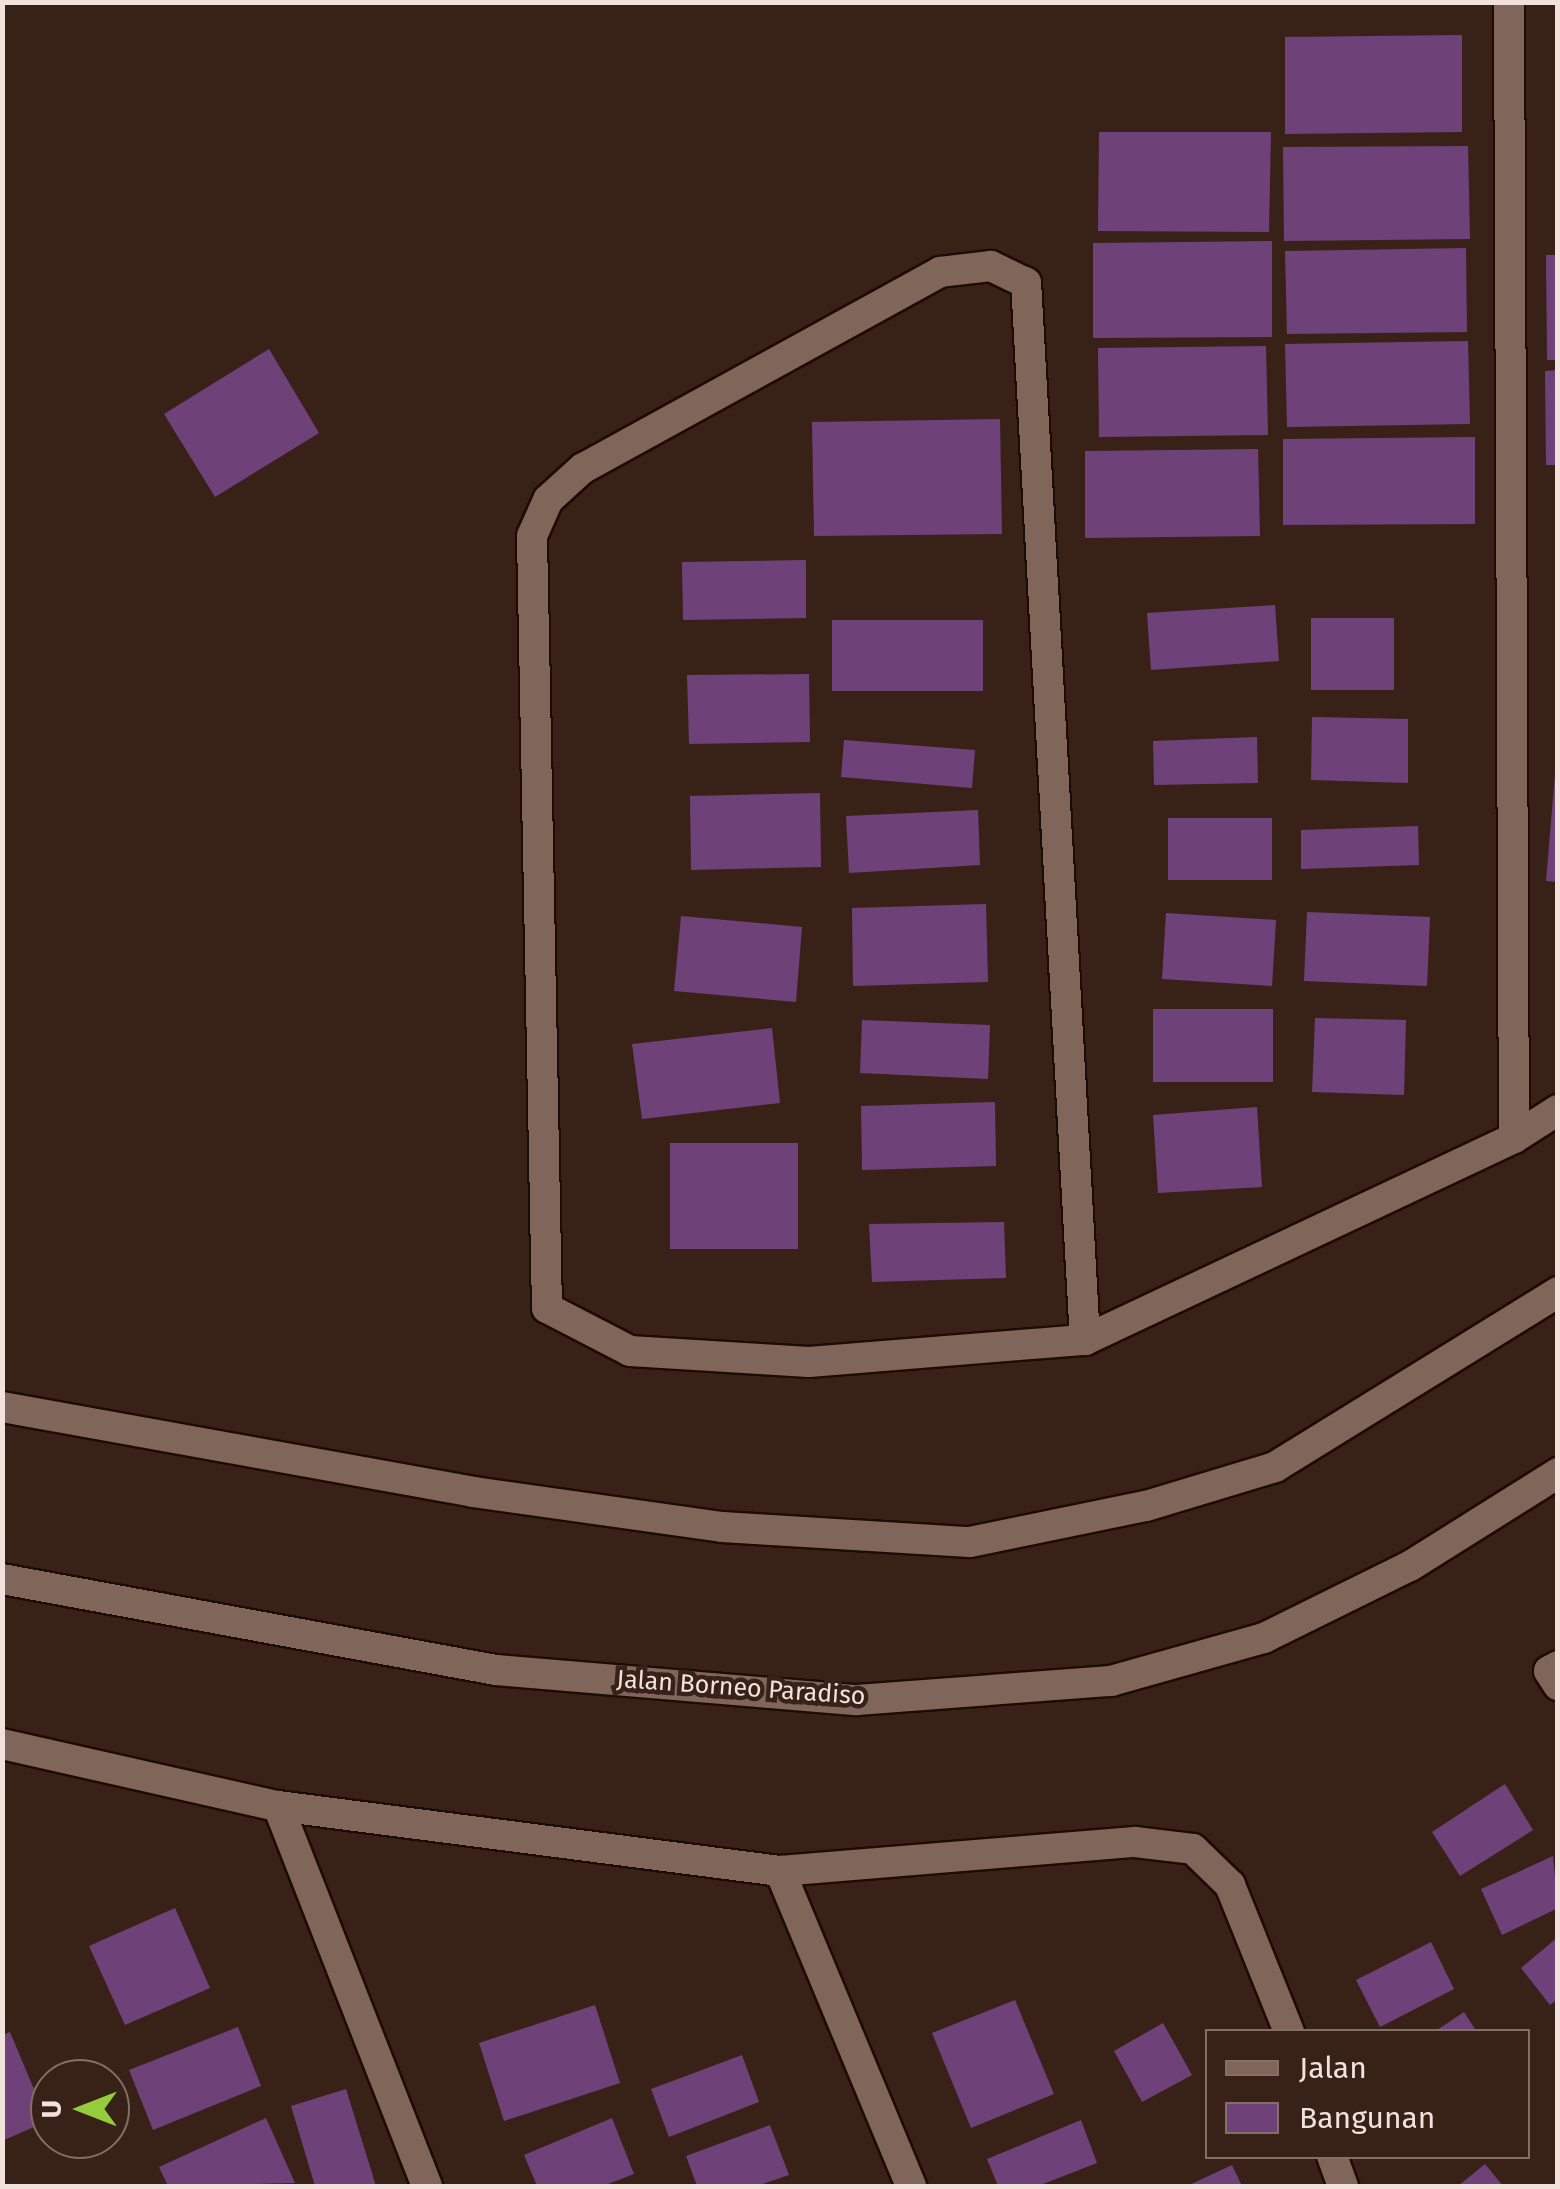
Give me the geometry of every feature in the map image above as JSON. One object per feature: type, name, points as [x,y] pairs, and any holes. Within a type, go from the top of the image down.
[{"type":"street","points":[[1509,2],[1514,1138]]},
{"type":"street","points":[[1084,1340],[1026,283],[991,266],[940,272],[583,468],[548,500],[532,536],[547,1308],[630,1351],[789,1360],[1084,1340],[1514,1138],[1558,1110]]},
{"type":"street","points":[[2,1407],[473,1492],[722,1527],[970,1542],[1146,1506],[1274,1467],[1558,1292]]},
{"type":"street","name":"Jalan Borneo Paradiso","points":[[2,1580],[496,1670],[857,1700],[1111,1681],[1264,1638],[1410,1566],[1558,1473]]},
{"type":"street","points":[[1558,1666],[1549,1671],[1558,1686]]},
{"type":"street","points":[[2,1744],[278,1806],[780,1870],[1136,1842],[1193,1849],[1230,1885],[1288,2029]]},
{"type":"street","points":[[278,1806],[427,2186]]},
{"type":"street","points":[[780,1870],[911,2186]]},
{"type":"street","points":[[1333,2159],[1342,2186]]},
{"type":"building","points":[[1462,35],[1462,132],[1285,134],[1285,37]]},
{"type":"building","points":[[1099,132],[1271,132],[1269,232],[1098,231]]},
{"type":"building","points":[[1468,146],[1470,239],[1284,241],[1283,147]]},
{"type":"building","points":[[1272,241],[1272,337],[1093,338],[1093,243]]},
{"type":"building","points":[[1466,248],[1467,332],[1287,334],[1285,251]]},
{"type":"building","points":[[1546,255],[1558,255],[1558,360],[1547,360]]},
{"type":"building","points":[[1468,341],[1470,424],[1287,427],[1285,344]]},
{"type":"building","points":[[1266,346],[1268,435],[1099,437],[1098,348]]},
{"type":"building","points":[[269,349],[319,433],[215,497],[164,414]]},
{"type":"building","points":[[1558,370],[1558,465],[1546,465],[1545,371]]},
{"type":"building","points":[[1000,419],[1002,534],[814,536],[812,422]]},
{"type":"building","points":[[1475,437],[1475,524],[1283,525],[1283,439]]},
{"type":"building","points":[[1258,449],[1260,536],[1085,538],[1085,451]]},
{"type":"building","points":[[806,560],[806,618],[683,620],[682,562]]},
{"type":"building","points":[[1275,605],[1279,661],[1151,670],[1147,613]]},
{"type":"building","points":[[1311,618],[1394,618],[1394,690],[1311,690]]},
{"type":"building","points":[[832,620],[983,620],[983,691],[832,691]]},
{"type":"building","points":[[809,674],[810,742],[689,744],[687,675]]},
{"type":"building","points":[[1312,717],[1408,719],[1408,783],[1311,780]]},
{"type":"building","points":[[1257,737],[1258,783],[1154,785],[1153,741]]},
{"type":"building","points":[[844,740],[975,750],[972,788],[841,777]]},
{"type":"building","points":[[1558,774],[1558,882],[1546,881]]},
{"type":"building","points":[[820,793],[821,867],[691,870],[690,796]]},
{"type":"building","points":[[978,810],[980,865],[849,873],[846,816]]},
{"type":"building","points":[[1168,818],[1272,818],[1272,880],[1168,880]]},
{"type":"building","points":[[1418,826],[1419,865],[1301,869],[1301,830]]},
{"type":"building","points":[[986,904],[988,982],[853,986],[852,908]]},
{"type":"building","points":[[1307,912],[1430,917],[1427,986],[1304,981]]},
{"type":"building","points":[[1166,913],[1276,920],[1272,986],[1162,979]]},
{"type":"building","points":[[681,916],[802,927],[796,1002],[674,991]]},
{"type":"building","points":[[1153,1009],[1273,1009],[1273,1082],[1153,1082]]},
{"type":"building","points":[[1315,1018],[1406,1020],[1404,1095],[1312,1092]]},
{"type":"building","points":[[862,1020],[990,1025],[988,1079],[860,1073]]},
{"type":"building","points":[[772,1028],[780,1103],[642,1119],[632,1044]]},
{"type":"building","points":[[995,1102],[996,1166],[862,1170],[861,1106]]},
{"type":"building","points":[[1257,1107],[1262,1187],[1158,1193],[1153,1115]]},
{"type":"building","points":[[670,1143],[798,1143],[798,1249],[670,1249]]},
{"type":"building","points":[[1004,1222],[1006,1278],[872,1282],[869,1224]]},
{"type":"building","points":[[1505,1784],[1533,1830],[1460,1876],[1432,1832]]},
{"type":"building","points":[[1553,1856],[1558,1908],[1502,1935],[1481,1889]]},
{"type":"building","points":[[175,1908],[210,1988],[125,2025],[89,1946]]},
{"type":"building","points":[[1558,1937],[1558,1999],[1550,2005],[1521,1968]]},
{"type":"building","points":[[1431,1942],[1454,1989],[1380,2027],[1356,1980]]},
{"type":"building","points":[[1015,2000],[1054,2094],[971,2128],[932,2033]]},
{"type":"building","points":[[595,2005],[620,2083],[504,2121],[479,2043]]},
{"type":"building","points":[[1464,2012],[1475,2029],[1438,2029]]},
{"type":"building","points":[[1163,2023],[1192,2075],[1142,2102],[1114,2051]]},
{"type":"building","points":[[238,2027],[261,2086],[153,2130],[130,2070]]},
{"type":"building","points":[[10,2032],[30,2080],[30,2129],[2,2141],[2,2035]]},
{"type":"building","points":[[742,2055],[759,2102],[669,2137],[651,2089]]},
{"type":"building","points":[[346,2089],[376,2186],[315,2186],[291,2106]]},
{"type":"building","points":[[266,2118],[295,2183],[168,2186],[159,2167]]},
{"type":"building","points":[[612,2118],[634,2174],[603,2186],[537,2186],[524,2155]]},
{"type":"building","points":[[1081,2120],[1097,2163],[1038,2186],[998,2186],[987,2159]]},
{"type":"building","points":[[770,2125],[789,2175],[757,2186],[697,2186],[686,2156]]},
{"type":"building","points":[[1485,2164],[1503,2186],[1458,2186]]},
{"type":"building","points":[[1232,2165],[1242,2186],[1187,2186]]}]
